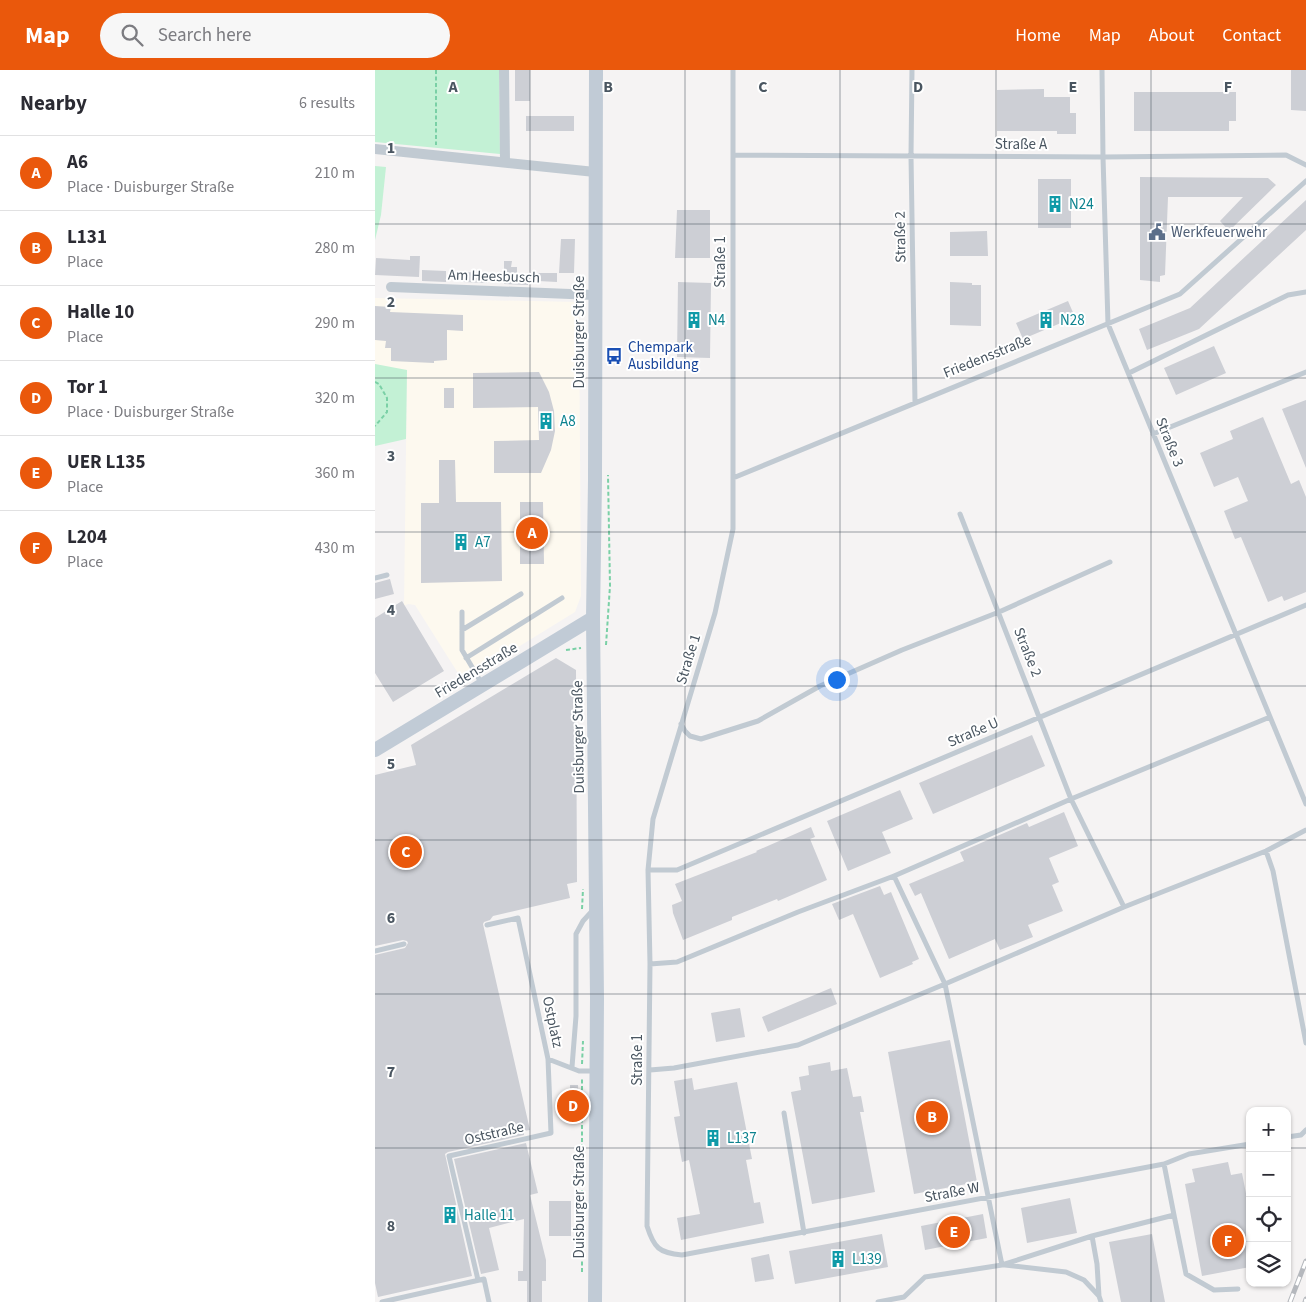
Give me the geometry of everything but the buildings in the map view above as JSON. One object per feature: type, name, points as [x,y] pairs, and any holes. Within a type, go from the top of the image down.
[{"type":"main road","name":"Duisburger Straße","points":[[595,1302],[597,1071],[593,618],[596,70]]},
{"type":"main road","name":"Friedensstraße","points":[[375,750],[593,618]]},
{"type":"street","points":[[504,70],[505,162]]},
{"type":"street","points":[[375,149],[595,172]]},
{"type":"street","name":"Am Heesbusch","points":[[391,287],[595,295]]},
{"type":"lane","name":"Straße 1","points":[[659,1249],[651,1241],[647,1226],[650,1070],[648,870],[653,819],[715,613],[733,528],[733,70]]},
{"type":"lane","name":"Straße 2","points":[[912,70],[911,156],[915,403]]},
{"type":"lane","name":"Straße 3","points":[[1102,70],[1108,324],[1306,804]]},
{"type":"lane","name":"Straße A","points":[[733,155],[1286,155],[1306,165]]},
{"type":"lane","name":"Friedensstraße","points":[[733,478],[1181,294],[1306,181]]},
{"type":"lane","points":[[1129,373],[1288,295],[1306,292]]},
{"type":"lane","points":[[1153,434],[1306,372]]},
{"type":"lane","name":"Straße 2","points":[[960,514],[1041,717],[1071,799],[1124,908]]},
{"type":"lane","points":[[681,724],[690,736],[701,740],[758,721],[820,686],[902,650],[999,612],[1110,562]]},
{"type":"lane","points":[[375,578],[387,575]]},
{"type":"lane","points":[[462,630],[521,594]]},
{"type":"lane","points":[[466,658],[562,598]]},
{"type":"lane","name":"Straße U","points":[[648,870],[677,870],[1306,604]]},
{"type":"lane","points":[[462,612],[462,650],[482,685]]},
{"type":"lane","points":[[650,964],[677,962],[798,912],[894,876],[1071,799],[1270,716]]},
{"type":"lane","points":[[650,1070],[674,1068],[798,1045],[1124,908],[1266,851],[1306,830]]},
{"type":"lane","points":[[1266,851],[1273,870],[1306,1044]]},
{"type":"lane","points":[[894,876],[945,984],[1001,1265]]},
{"type":"lane","points":[[572,1068],[576,1016],[576,934],[583,921],[596,907]]},
{"type":"lane","name":"Ostplatz","points":[[487,925],[519,918],[548,1059],[551,1133]]},
{"type":"lane","points":[[375,951],[405,944]]},
{"type":"lane","points":[[548,1059],[579,1070],[597,1071]]},
{"type":"lane","points":[[784,1113],[804,1233]]},
{"type":"lane","points":[[1291,1136],[1301,1135],[1306,1130]]},
{"type":"lane","name":"Oststraße","points":[[478,1280],[449,1156],[551,1133]]},
{"type":"lane","name":"Straße W","points":[[659,1249],[667,1254],[682,1255],[1164,1164],[1189,1154],[1246,1145]]},
{"type":"lane","points":[[1164,1164],[1186,1274],[1214,1290],[1238,1289]]},
{"type":"lane","points":[[878,1302],[904,1297],[925,1277],[1001,1265],[1092,1236],[1174,1215]]},
{"type":"lane","points":[[1092,1236],[1100,1299]]},
{"type":"lane","points":[[1001,1265],[1066,1272],[1084,1280],[1100,1299]]},
{"type":"lane","points":[[382,1302],[484,1279],[489,1302]]},
{"type":"path","points":[[435,70],[435,155]]},
{"type":"path","points":[[375,382],[379,384],[387,398],[387,412],[375,426]]},
{"type":"shaded area","points":[[375,298],[579,302],[581,596],[575,612],[463,681],[415,605],[408,604],[404,606],[407,371],[375,364]]},
{"type":"green space","points":[[375,70],[499,70],[500,154],[375,142]]},
{"type":"green space","points":[[375,166],[386,167],[381,215],[375,240]]},
{"type":"green space","points":[[375,364],[407,370],[406,439],[375,446]]},
{"type":"railway","points":[[1290,1302],[1306,1261]]},
{"type":"place","name":"N24","points":[[1055,204]]},
{"type":"place","name":"Werkfeuerwehr","points":[[1157,232]]},
{"type":"place","name":"N4","points":[[694,320]]},
{"type":"place","name":"N28","points":[[1046,320]]},
{"type":"place","name":"Chempark Ausbildung","points":[[614,356]]},
{"type":"place","name":"A8","points":[[546,421]]},
{"type":"place","name":"A6","points":[[532,533]]},
{"type":"place","name":"A7","points":[[461,542]]},
{"type":"place","name":"Halle 10","points":[[406,852]]},
{"type":"place","name":"Tor 1","points":[[573,1106]]},
{"type":"place","name":"L131","points":[[932,1117]]},
{"type":"place","name":"L137","points":[[713,1138]]},
{"type":"place","name":"Halle 11","points":[[450,1215]]},
{"type":"place","name":"UER L135","points":[[954,1232]]},
{"type":"place","name":"L204","points":[[1228,1241]]},
{"type":"place","name":"L139","points":[[838,1259]]}]
